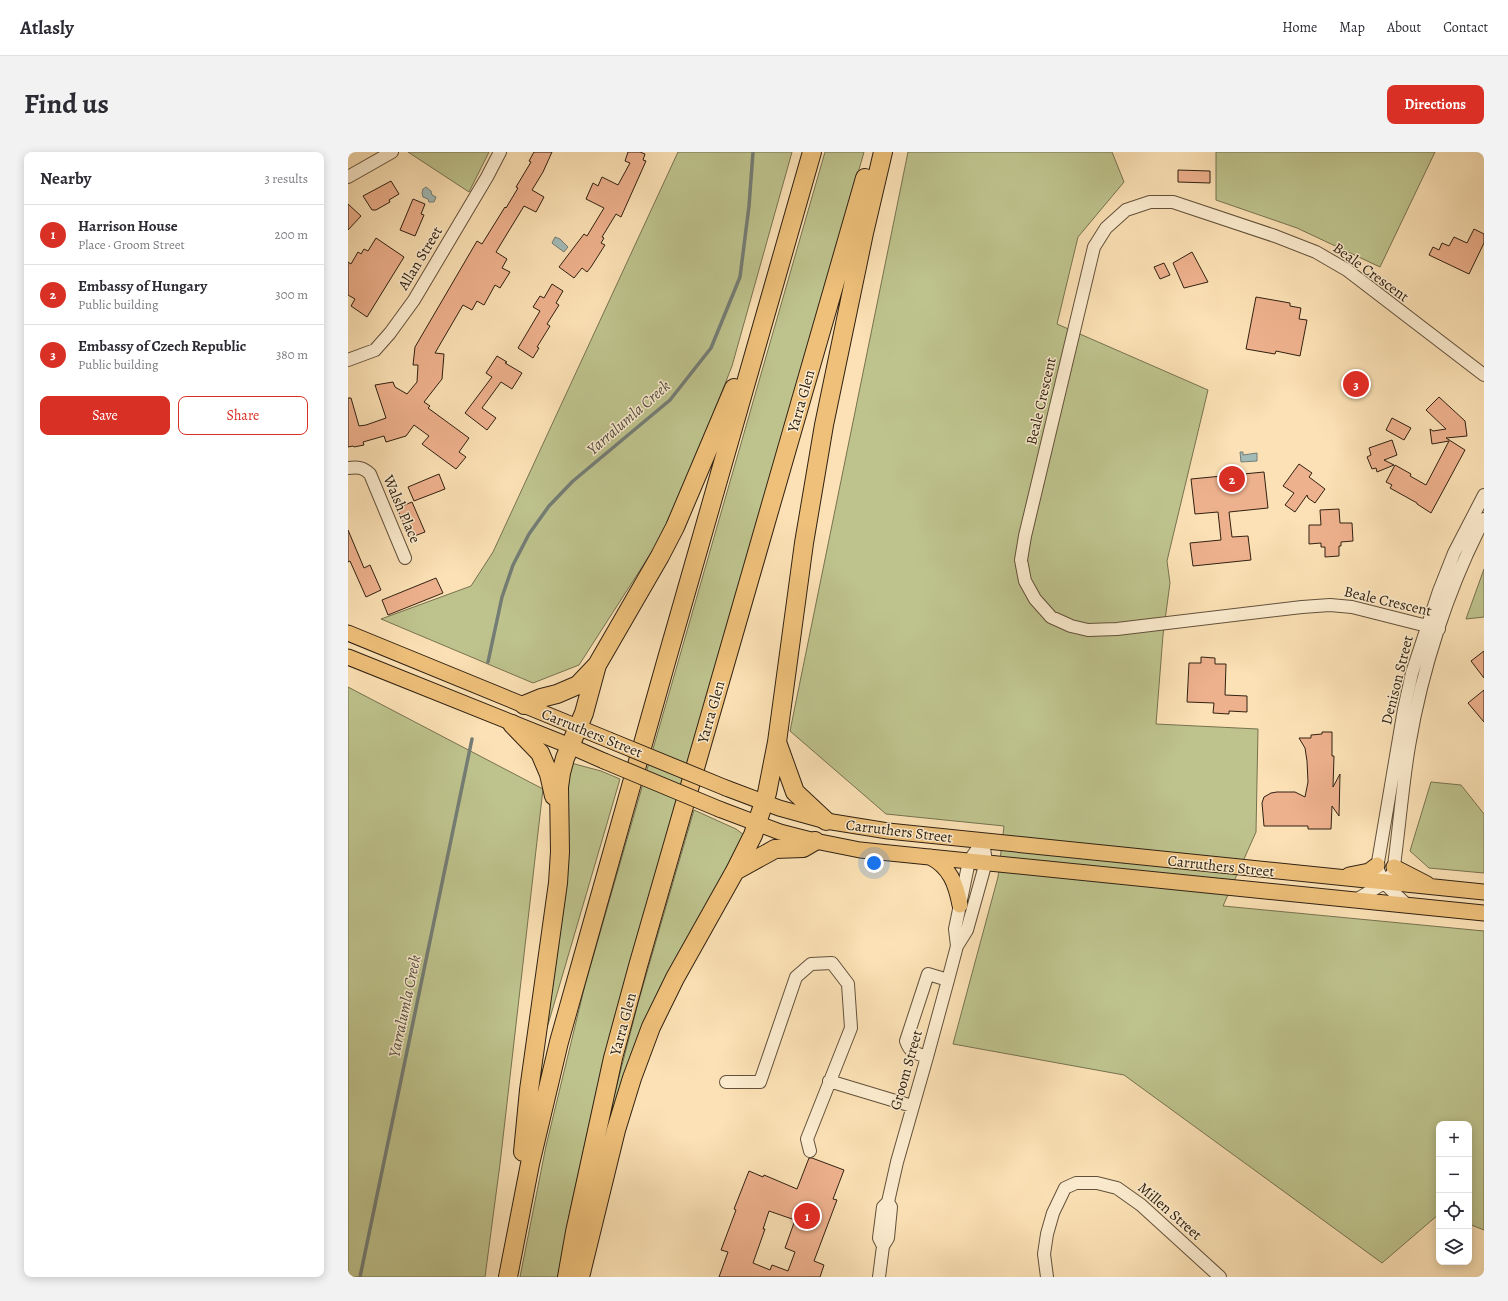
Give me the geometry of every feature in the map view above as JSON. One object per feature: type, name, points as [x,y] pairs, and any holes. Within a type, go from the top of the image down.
[{"type":"highway","points":[[510,1270],[530,1164],[559,1042],[812,152]]},
{"type":"highway","name":"Yarra Glen","points":[[567,1277],[575,1232],[613,1058],[644,944],[873,152]]},
{"type":"highway","points":[[580,1277],[602,1182],[616,1130],[632,1078],[651,1028],[675,978],[735,871],[757,823],[769,785],[777,742],[795,602],[821,440],[864,233],[883,152]]},
{"type":"highway","points":[[524,705],[578,685],[597,665],[660,556],[675,527],[699,474],[766,312]]},
{"type":"highway","points":[[510,1270],[529,1090],[558,883],[560,852],[560,772],[577,726],[584,713],[597,665]]},
{"type":"highway","points":[[512,724],[540,752],[549,774],[559,823]]},
{"type":"highway","points":[[777,742],[795,792],[826,821]]},
{"type":"highway","points":[[735,871],[775,850],[803,848],[816,841]]},
{"type":"main road","name":"Carruthers Street","points":[[348,633],[726,788],[779,808],[826,821],[888,831],[1384,883],[1484,892]]},
{"type":"main road","name":"Carruthers Street","points":[[348,657],[570,746],[719,809],[780,832],[816,841],[860,850],[1484,913]]},
{"type":"main road","points":[[930,857],[941,862],[947,871],[958,891],[960,905]]},
{"type":"main road","points":[[1336,878],[1369,871],[1377,865]]},
{"type":"main road","points":[[1394,867],[1432,887]]},
{"type":"street","points":[[348,177],[392,152]]},
{"type":"street","name":"Allan Street","points":[[348,360],[375,350],[390,334],[414,300],[487,177],[500,152]]},
{"type":"street","name":"Beale Crescent","points":[[1433,627],[1352,607],[1330,605],[1117,629],[1088,630],[1071,626],[1051,617],[1035,599],[1025,581],[1021,560],[1025,536],[1094,247],[1106,228],[1126,210],[1150,202],[1173,202],[1275,236],[1316,252],[1347,270],[1484,375]]},
{"type":"street","name":"Walsh Place","points":[[348,468],[357,467],[365,469],[370,474],[405,558]]},
{"type":"street","name":"Denison Street","points":[[1356,900],[1384,883],[1393,873],[1409,747],[1433,627],[1454,554],[1484,495]]},
{"type":"street","name":"Denison Street","points":[[1377,865],[1404,709],[1412,673],[1484,519]]},
{"type":"street","name":"Groom Street","points":[[958,946],[955,929],[969,861],[983,841]]},
{"type":"street","name":"Groom Street","points":[[879,1277],[882,1246],[879,1238],[883,1208],[888,1202],[896,1162],[948,980],[958,946],[967,930],[986,862],[983,841]]},
{"type":"street","points":[[1377,865],[1384,883],[1407,905]]},
{"type":"street","points":[[726,1082],[760,1082],[796,977],[811,964],[832,963],[848,984],[850,1028],[807,1139],[810,1151]]},
{"type":"street","points":[[927,1057],[908,1048],[906,1041],[928,974],[948,980]]},
{"type":"street","points":[[829,1081],[912,1106]]},
{"type":"street","name":"Millen Street","points":[[1047,1277],[1044,1254],[1047,1234],[1053,1213],[1061,1195],[1065,1188],[1076,1183],[1097,1183],[1117,1188],[1141,1205],[1220,1277]]},
{"type":"green space","points":[[408,152],[489,152],[469,192]]},
{"type":"green space","points":[[678,152],[792,152],[732,366],[671,522],[579,665],[533,683],[381,619],[471,586],[493,552]]},
{"type":"green space","points":[[825,152],[864,152],[598,1085],[570,1211],[558,1277],[520,1277],[546,1146],[585,985]]},
{"type":"green space","points":[[908,152],[1112,152],[1124,182],[1078,237],[1057,324],[1208,390],[1167,561],[1170,583],[1163,635],[1156,724],[1258,729],[1256,832],[1223,906],[1484,931],[1484,1230],[1472,1225],[1472,1121],[1436,1121],[1436,1217],[1382,1263],[1124,1075],[953,1044],[998,877],[1004,826],[886,814],[790,731]]},
{"type":"green space","points":[[1216,152],[1435,152],[1380,267],[1297,228],[1216,200]]},
{"type":"green space","points":[[1484,569],[1484,617],[1466,619]]},
{"type":"green space","points":[[348,687],[543,789],[500,1164],[485,1277],[348,1277]]},
{"type":"green space","points":[[571,763],[601,771],[620,779],[547,1028],[542,1028],[565,784]]},
{"type":"green space","points":[[1431,782],[1461,785],[1484,814],[1484,873],[1429,868],[1410,851]]},
{"type":"green space","points":[[694,810],[736,829],[744,835],[614,1113],[610,1112],[638,1003]]},
{"type":"water","points":[[426,187],[431,191],[432,195],[436,197],[434,202],[429,202],[428,199],[423,197],[423,189]]},
{"type":"water","points":[[555,237],[560,239],[568,247],[564,252],[552,243]]},
{"type":"water","points":[[1240,452],[1243,452],[1243,455],[1257,453],[1257,461],[1241,462]]},
{"type":"building","points":[[534,152],[552,152],[543,172],[532,190],[544,197],[536,212],[524,206],[496,252],[507,259],[502,268],[510,272],[500,288],[495,285],[484,305],[477,301],[472,310],[463,305],[435,353],[444,354],[442,379],[424,402],[430,406],[428,408],[469,438],[459,452],[466,457],[456,469],[422,444],[429,436],[414,425],[406,436],[386,442],[384,436],[363,442],[364,445],[348,447],[348,398],[351,398],[359,426],[366,425],[386,418],[375,385],[393,382],[395,387],[407,394],[417,382],[418,365],[413,365],[415,347],[477,241],[482,244],[505,207],[506,208],[518,188],[516,187],[531,162],[529,161]]},
{"type":"building","points":[[628,152],[640,152],[645,154],[643,160],[646,161],[621,217],[616,214],[602,237],[604,238],[601,243],[605,245],[587,272],[582,268],[574,278],[559,267],[584,234],[587,236],[604,208],[586,199],[593,183],[598,186],[602,177],[618,185],[630,163],[625,161]]},
{"type":"building","points":[[1178,170],[1210,171],[1210,183],[1178,182]]},
{"type":"building","points":[[391,181],[399,194],[389,200],[390,202],[376,210],[372,210],[363,196]]},
{"type":"building","points":[[413,199],[425,204],[421,214],[424,215],[415,236],[400,230]]},
{"type":"building","points":[[348,204],[361,216],[348,230]]},
{"type":"building","points":[[1474,229],[1484,234],[1484,243],[1469,274],[1429,255],[1433,247],[1439,250],[1442,243],[1449,246],[1454,237],[1467,243]]},
{"type":"building","points":[[376,238],[404,257],[367,317],[351,306],[355,299],[348,295],[348,262],[351,264],[358,252],[361,254],[364,249],[368,251]]},
{"type":"building","points":[[1192,252],[1208,282],[1184,288],[1173,263]]},
{"type":"building","points":[[1164,263],[1170,275],[1160,279],[1154,267]]},
{"type":"building","points":[[552,284],[563,291],[556,303],[559,305],[547,324],[550,326],[537,347],[539,348],[533,358],[518,348],[540,311],[533,307],[540,296],[544,298]]},
{"type":"building","points":[[1256,297],[1290,303],[1290,306],[1301,308],[1299,319],[1307,320],[1300,356],[1276,351],[1275,354],[1246,349]]},
{"type":"building","points":[[497,356],[507,362],[505,363],[522,373],[512,389],[501,382],[482,408],[496,418],[487,430],[465,413],[492,377],[486,373]]},
{"type":"building","points":[[1439,397],[1465,421],[1467,436],[1446,438],[1465,450],[1431,513],[1417,503],[1390,488],[1392,485],[1386,482],[1395,465],[1426,485],[1449,441],[1432,444],[1430,429],[1433,431],[1446,429],[1426,410]]},
{"type":"building","points":[[1392,418],[1411,428],[1404,440],[1386,430]]},
{"type":"building","points":[[1392,440],[1397,455],[1384,460],[1394,465],[1377,472],[1376,468],[1372,469],[1367,457],[1371,455],[1369,448]]},
{"type":"building","points":[[1299,464],[1312,473],[1309,477],[1325,489],[1315,503],[1308,498],[1307,495],[1295,512],[1285,505],[1294,493],[1283,486]]},
{"type":"building","points":[[1264,472],[1268,508],[1229,512],[1232,537],[1248,536],[1251,560],[1193,566],[1190,543],[1221,540],[1218,512],[1195,514],[1191,479]]},
{"type":"building","points":[[439,474],[445,489],[414,501],[408,487]]},
{"type":"building","points":[[412,502],[425,532],[409,538],[397,508]]},
{"type":"building","points":[[1339,509],[1340,523],[1352,523],[1353,541],[1341,542],[1341,546],[1339,546],[1339,556],[1325,557],[1325,547],[1321,547],[1321,543],[1309,544],[1309,525],[1321,525],[1320,510]]},
{"type":"building","points":[[348,530],[364,568],[370,565],[381,590],[366,597],[350,561],[348,562]]},
{"type":"building","points":[[436,578],[443,593],[388,615],[382,600]]},
{"type":"building","points":[[1484,651],[1484,678],[1471,661]]},
{"type":"building","points":[[1201,657],[1215,658],[1215,664],[1226,664],[1225,695],[1247,696],[1247,712],[1229,711],[1229,714],[1213,713],[1214,703],[1187,702],[1189,663],[1201,663]]},
{"type":"building","points":[[1484,690],[1484,722],[1468,703]]},
{"type":"building","points":[[1322,732],[1332,732],[1332,756],[1334,756],[1333,787],[1340,774],[1339,816],[1332,806],[1331,829],[1308,829],[1308,826],[1264,826],[1262,803],[1264,797],[1271,793],[1277,792],[1295,792],[1305,797],[1308,782],[1307,761],[1305,748],[1299,738],[1311,738],[1311,735],[1322,734]]},
{"type":"building","points":[[809,1158],[844,1170],[833,1199],[837,1200],[814,1261],[824,1265],[820,1277],[719,1277],[728,1252],[721,1250],[736,1210],[734,1209],[749,1171],[763,1177],[764,1175],[797,1189]],"holes":[[[769,1211],[795,1220],[785,1248],[795,1252],[788,1271],[772,1265],[770,1270],[753,1263],[765,1229],[763,1229]]]},
{"type":"waterway","name":"Yarralumla Creek","points":[[488,662],[502,597],[513,565],[529,534],[549,506],[573,481],[670,400],[711,348],[740,277],[749,206],[753,152]]},
{"type":"waterway","name":"Yarralumla Creek","points":[[360,1277],[472,739]]},
{"type":"place","name":"Embassy of Czech Republic","points":[[1356,384]]},
{"type":"place","name":"Embassy of Hungary","points":[[1232,479]]},
{"type":"place","name":"Harrison House","points":[[807,1216]]}]
